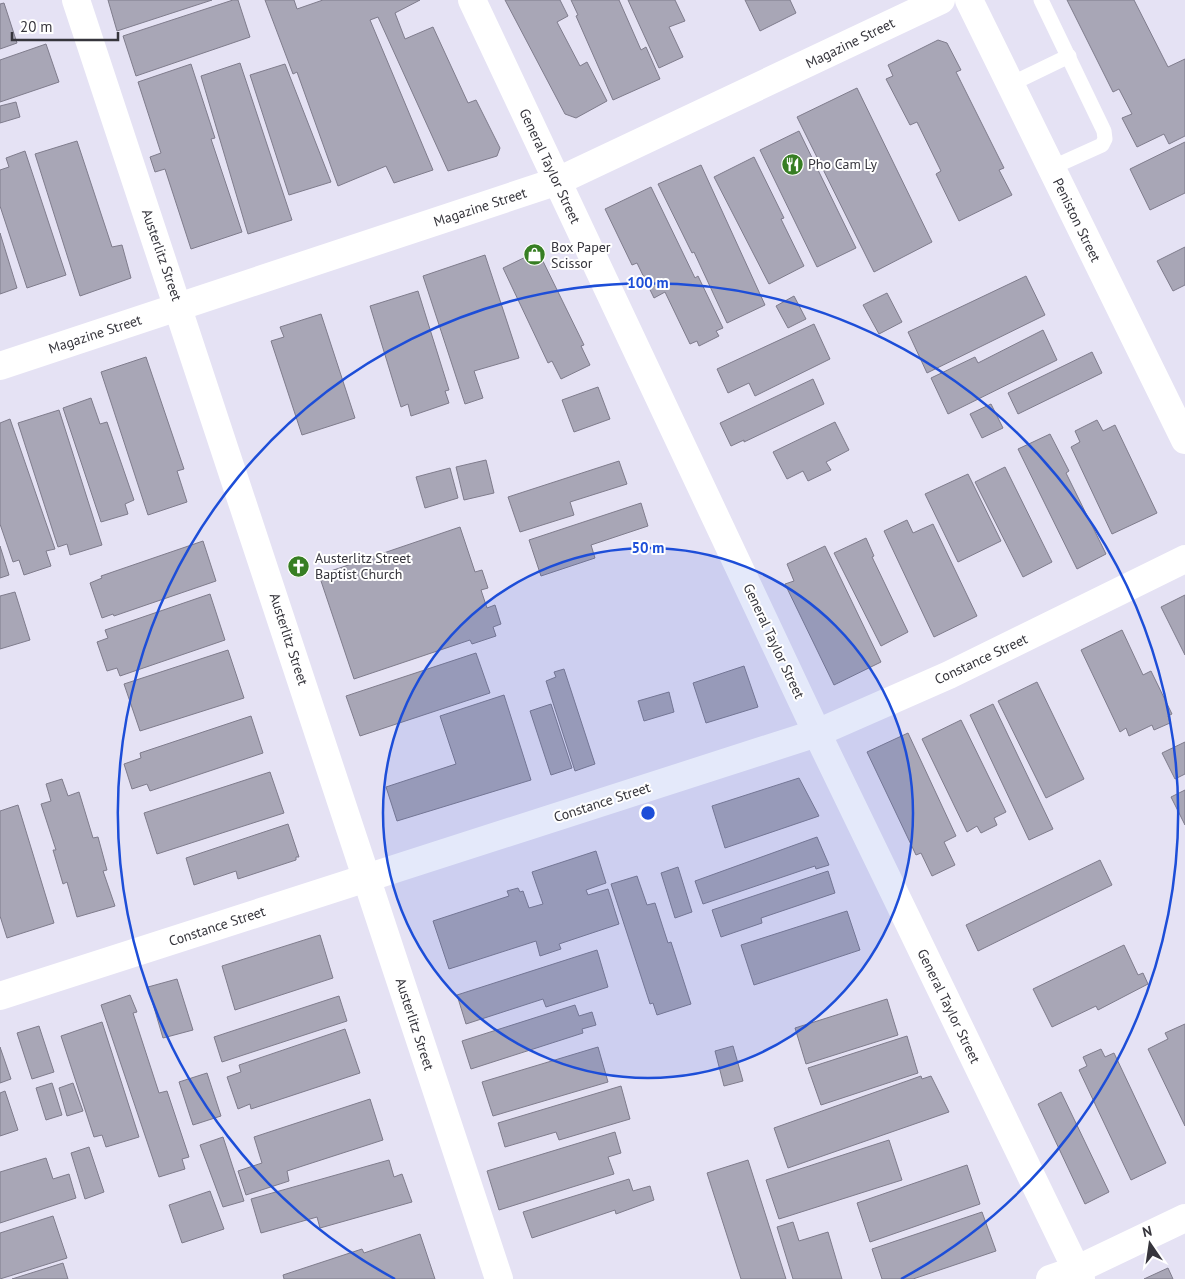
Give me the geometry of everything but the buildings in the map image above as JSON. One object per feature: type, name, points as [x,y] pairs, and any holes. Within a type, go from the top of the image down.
[{"type":"street","name":"Austerlitz Street","points":[[76,0],[368,877],[499,1279]]},
{"type":"street","name":"General Taylor Street","points":[[472,0],[817,733],[1078,1274]]},
{"type":"street","name":"Magazine Street","points":[[0,366],[558,181],[940,0]]},
{"type":"street","name":"Peniston Street","points":[[969,0],[1185,440]]},
{"type":"street","name":"Constance Street","points":[[0,996],[817,733],[949,675],[1185,559]]},
{"type":"street","points":[[1050,1279],[1078,1274],[1185,1218]]},
{"type":"lane","points":[[1041,0],[1104,131],[1105,139],[1102,145],[1052,168]]},
{"type":"lane","points":[[1010,84],[1069,56]]},
{"type":"place","name":"Pho Cam Ly","points":[[792,164]]},
{"type":"place","name":"Box Paper Scissor","points":[[535,255]]},
{"type":"place","name":"Austerlitz Street Baptist Church","points":[[299,566]]}]
